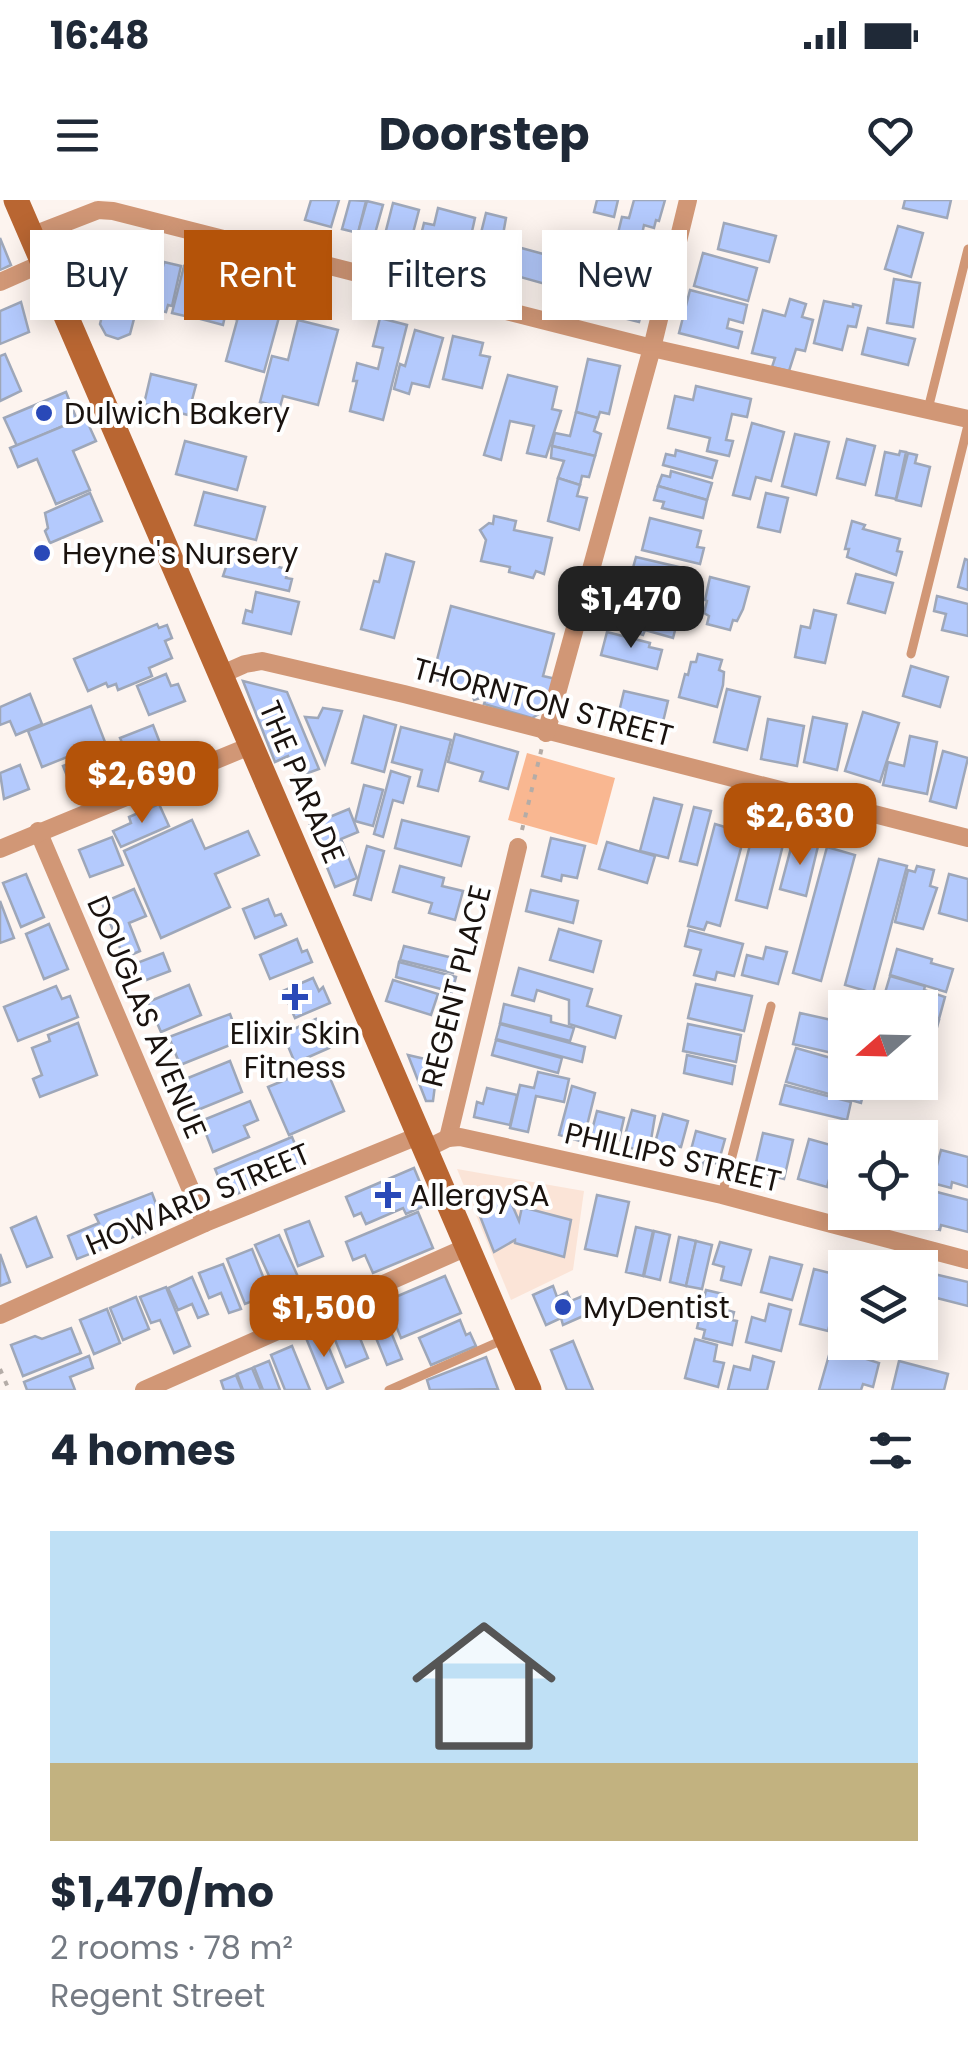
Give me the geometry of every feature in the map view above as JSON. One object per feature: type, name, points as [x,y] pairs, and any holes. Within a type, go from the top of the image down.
[{"type":"main road","name":"THE PARADE","points":[[16,200],[30,232]]},
{"type":"main road","name":"THE PARADE","points":[[67,320],[528,1390]]},
{"type":"street","points":[[546,733],[652,348],[688,200]]},
{"type":"street","points":[[45,230],[98,205],[652,348],[928,409],[968,422]]},
{"type":"street","points":[[0,282],[30,269]]},
{"type":"street","name":"THORNTON STREET","points":[[220,675],[244,664],[262,662],[404,694],[968,838]]},
{"type":"street","points":[[0,849],[250,746]]},
{"type":"street","name":"DOUGLAS AVENUE","points":[[38,832],[205,1224]]},
{"type":"street","name":"REGENT PLACE","points":[[448,1138],[518,847]]},
{"type":"street","name":"PHILLIPS STREET","points":[[448,1138],[460,1137],[722,1195],[968,1260]]},
{"type":"street","points":[[421,1143],[448,1138]]},
{"type":"street","name":"HOWARD STREET","points":[[0,1314],[205,1224],[421,1143]]},
{"type":"street","points":[[144,1390],[467,1247]]},
{"type":"lane","points":[[928,409],[968,249]]},
{"type":"lane","points":[[911,654],[968,422]]},
{"type":"lane","points":[[722,1195],[771,1006]]},
{"type":"lane","points":[[388,1390],[506,1339]]},
{"type":"path","points":[[518,847],[546,733]]},
{"type":"path","points":[[0,1368],[9,1390]]},
{"type":"shaded area","points":[[527,753],[615,778],[597,845],[508,820]]},
{"type":"shaded area","points":[[457,1169],[584,1191],[573,1270],[511,1300]]},
{"type":"building","points":[[311,200],[339,200],[331,227],[305,220]]},
{"type":"building","points":[[350,200],[366,201],[359,230],[342,229]]},
{"type":"building","points":[[597,200],[618,200],[614,217],[594,212]]},
{"type":"building","points":[[634,200],[665,200],[654,228],[644,225],[643,230],[619,230],[622,217],[629,218]]},
{"type":"building","points":[[905,200],[951,200],[947,218],[903,208]]},
{"type":"building","points":[[367,201],[383,205],[376,230],[359,230]]},
{"type":"building","points":[[393,203],[419,210],[414,230],[386,230]]},
{"type":"building","points":[[438,208],[475,218],[472,230],[422,230],[424,223],[434,225]]},
{"type":"building","points":[[486,213],[506,218],[504,230],[482,230]]},
{"type":"building","points":[[724,223],[776,236],[769,262],[718,249]]},
{"type":"building","points":[[898,226],[923,233],[911,277],[885,269]]},
{"type":"building","points":[[0,238],[11,265],[0,270]]},
{"type":"building","points":[[522,248],[542,254],[542,283],[522,277]]},
{"type":"building","points":[[703,253],[757,268],[748,301],[694,286]]},
{"type":"building","points":[[164,262],[181,266],[172,306],[168,305],[166,312]]},
{"type":"building","points":[[184,266],[184,316],[172,313]]},
{"type":"building","points":[[894,279],[920,283],[913,327],[887,323]]},
{"type":"building","points":[[690,290],[747,305],[743,323],[729,319],[727,328],[742,332],[738,348],[679,333],[682,320],[687,320]]},
{"type":"building","points":[[790,299],[806,304],[802,317],[813,320],[805,351],[796,349],[789,371],[772,367],[775,358],[752,353],[763,310],[785,316]]},
{"type":"building","points":[[824,301],[861,306],[856,327],[848,326],[842,350],[814,343]]},
{"type":"building","points":[[21,302],[29,332],[0,344],[0,311]]},
{"type":"building","points":[[101,320],[134,320],[130,334],[118,339],[106,335]]},
{"type":"building","points":[[237,320],[278,320],[264,372],[226,361]]},
{"type":"building","points":[[298,320],[338,330],[318,405],[283,396],[280,407],[260,402],[272,356],[288,360]]},
{"type":"building","points":[[380,320],[407,325],[383,420],[350,411],[357,363],[378,369],[383,348],[373,346]]},
{"type":"building","points":[[868,328],[915,339],[908,365],[862,354]]},
{"type":"building","points":[[415,330],[443,338],[429,387],[412,383],[409,394],[394,389]]},
{"type":"building","points":[[453,336],[483,343],[480,355],[490,357],[482,388],[443,379]]},
{"type":"building","points":[[5,354],[21,391],[0,401],[0,356]]},
{"type":"building","points":[[588,359],[620,366],[609,414],[600,412],[598,418],[576,412]]},
{"type":"building","points":[[151,374],[196,385],[188,415],[144,404]]},
{"type":"building","points":[[508,375],[557,387],[552,409],[561,411],[546,457],[527,453],[534,426],[510,421],[501,460],[484,455]]},
{"type":"building","points":[[696,386],[751,399],[747,417],[732,414],[726,440],[733,441],[729,456],[707,451],[710,438],[668,428],[675,396],[693,400]]},
{"type":"building","points":[[66,392],[77,420],[17,446],[4,418]]},
{"type":"building","points":[[576,412],[598,418],[594,431],[601,434],[595,456],[552,446],[555,433],[570,436]]},
{"type":"building","points":[[85,417],[96,441],[73,451],[90,490],[56,504],[37,459],[18,467],[10,448]]},
{"type":"building","points":[[752,423],[784,432],[771,481],[756,477],[750,499],[733,495]]},
{"type":"building","points":[[795,434],[829,442],[816,495],[782,486]]},
{"type":"building","points":[[847,439],[875,446],[865,485],[837,478]]},
{"type":"building","points":[[185,441],[246,457],[237,490],[176,474]]},
{"type":"building","points":[[552,446],[595,456],[589,477],[582,476],[580,485],[558,478],[564,461],[551,458]]},
{"type":"building","points":[[676,450],[717,461],[712,478],[663,465],[666,454],[675,456]]},
{"type":"building","points":[[900,451],[906,452],[896,499],[876,495],[885,452],[899,455]]},
{"type":"building","points":[[908,453],[917,455],[915,463],[930,467],[921,506],[896,500]]},
{"type":"building","points":[[671,471],[712,483],[707,500],[658,486],[662,475],[670,477]]},
{"type":"building","points":[[558,478],[580,485],[577,496],[587,498],[579,530],[548,521]]},
{"type":"building","points":[[658,486],[707,500],[703,518],[662,508],[664,502],[654,500]]},
{"type":"building","points":[[204,492],[265,507],[256,540],[195,525]]},
{"type":"building","points":[[90,493],[102,521],[50,543],[45,513]]},
{"type":"building","points":[[766,493],[788,498],[780,532],[758,527]]},
{"type":"building","points":[[494,516],[516,521],[514,530],[552,538],[544,574],[536,571],[533,578],[509,572],[510,567],[481,561],[486,540],[480,530],[493,524]]},
{"type":"building","points":[[650,518],[701,531],[697,547],[704,548],[700,564],[642,550]]},
{"type":"building","points":[[852,521],[865,525],[863,529],[900,539],[897,551],[902,552],[896,575],[847,557],[849,549],[845,549]]},
{"type":"building","points":[[233,546],[276,555],[273,566],[288,569],[286,578],[292,579],[289,591],[223,576]]},
{"type":"building","points":[[386,554],[414,562],[394,638],[361,629]]},
{"type":"building","points":[[636,557],[683,568],[678,587],[631,575]]},
{"type":"building","points":[[965,559],[968,560],[968,590],[958,587]]},
{"type":"building","points":[[856,574],[893,583],[885,613],[848,603]]},
{"type":"building","points":[[710,577],[749,587],[743,609],[730,630],[707,624],[709,616],[704,613]]},
{"type":"building","points":[[641,582],[684,599],[678,618],[634,606]]},
{"type":"building","points":[[256,592],[299,602],[291,634],[243,623],[246,610],[252,612]]},
{"type":"building","points":[[937,596],[968,604],[968,636],[942,630],[946,614],[934,611]]},
{"type":"building","points":[[451,606],[554,634],[543,676],[556,679],[548,709],[532,718],[484,704],[487,696],[474,700],[471,690],[432,679]]},
{"type":"building","points":[[635,606],[678,619],[673,638],[628,630]]},
{"type":"building","points":[[814,610],[836,615],[825,663],[795,657],[801,626],[810,628]]},
{"type":"building","points":[[157,624],[159,628],[167,625],[172,638],[165,641],[172,658],[149,668],[152,676],[118,690],[116,684],[108,687],[106,683],[88,691],[74,659]]},
{"type":"building","points":[[607,632],[662,650],[657,669],[601,655]]},
{"type":"building","points":[[698,654],[722,660],[719,670],[724,672],[723,685],[717,707],[679,697],[685,674],[688,675]]},
{"type":"building","points":[[911,666],[948,677],[940,707],[903,696]]},
{"type":"building","points":[[166,674],[171,686],[178,684],[185,701],[149,715],[137,686]]},
{"type":"building","points":[[243,681],[287,692],[319,769],[297,777],[288,756],[275,762]]},
{"type":"building","points":[[727,689],[760,697],[747,750],[714,742]]},
{"type":"building","points":[[624,691],[668,701],[662,726],[618,716]]},
{"type":"building","points":[[30,694],[42,724],[16,735],[10,721],[0,725],[0,707]]},
{"type":"building","points":[[91,706],[105,742],[42,767],[28,731]]},
{"type":"building","points":[[323,708],[342,711],[325,764],[305,717],[318,718]]},
{"type":"building","points":[[863,712],[899,723],[880,782],[845,771]]},
{"type":"building","points":[[364,716],[396,725],[384,772],[352,763]]},
{"type":"building","points":[[813,717],[847,724],[837,770],[804,762]]},
{"type":"building","points":[[768,719],[804,726],[797,766],[761,759]]},
{"type":"building","points":[[153,725],[160,743],[128,756],[120,738]]},
{"type":"building","points":[[401,727],[451,740],[438,791],[418,786],[422,770],[392,762]]},
{"type":"building","points":[[455,734],[518,752],[508,789],[480,781],[483,772],[448,762]]},
{"type":"building","points":[[910,736],[937,742],[927,794],[883,785],[888,762],[904,766]]},
{"type":"building","points":[[943,751],[968,758],[956,808],[930,801]]},
{"type":"building","points":[[94,753],[102,774],[71,786],[63,766]]},
{"type":"building","points":[[20,765],[29,789],[4,799],[0,773]]},
{"type":"building","points":[[391,771],[410,777],[403,803],[393,800],[383,837],[374,834]]},
{"type":"building","points":[[364,785],[383,790],[373,826],[355,821]]},
{"type":"building","points":[[654,798],[682,805],[668,858],[640,851]]},
{"type":"building","points":[[159,804],[169,826],[121,847],[113,831],[131,823],[129,817]]},
{"type":"building","points":[[694,807],[711,811],[697,865],[680,861]]},
{"type":"building","points":[[349,809],[358,832],[341,839],[357,878],[335,887],[310,825]]},
{"type":"building","points":[[192,820],[205,849],[248,831],[259,855],[215,874],[230,907],[161,938],[124,851]]},
{"type":"building","points":[[402,820],[469,837],[461,866],[395,848]]},
{"type":"building","points":[[715,824],[745,833],[720,926],[707,922],[704,930],[688,926]]},
{"type":"building","points":[[753,833],[784,841],[767,908],[736,900]]},
{"type":"building","points":[[112,837],[123,865],[90,877],[79,850]]},
{"type":"building","points":[[551,838],[585,846],[577,878],[562,875],[561,881],[542,876]]},
{"type":"building","points":[[807,838],[819,842],[806,896],[780,889],[792,844],[805,847]]},
{"type":"building","points":[[607,842],[655,856],[647,883],[599,869]]},
{"type":"building","points":[[367,846],[384,851],[371,900],[354,895]]},
{"type":"building","points":[[827,847],[855,855],[821,981],[793,973]]},
{"type":"building","points":[[879,859],[907,866],[874,990],[845,985]]},
{"type":"building","points":[[400,866],[444,878],[442,886],[463,891],[455,920],[429,913],[432,903],[393,892]]},
{"type":"building","points":[[917,866],[934,870],[930,886],[937,888],[923,929],[895,922],[908,870],[915,872]]},
{"type":"building","points":[[26,874],[44,917],[21,927],[3,883]]},
{"type":"building","points":[[949,874],[968,879],[968,921],[939,913]]},
{"type":"building","points":[[134,889],[146,916],[129,923],[140,951],[124,958],[102,903]]},
{"type":"building","points":[[531,890],[578,901],[573,923],[526,911]]},
{"type":"building","points":[[268,899],[275,916],[281,914],[286,925],[255,938],[243,909]]},
{"type":"building","points":[[0,901],[14,938],[0,943]]},
{"type":"building","points":[[49,924],[68,969],[44,979],[26,934]]},
{"type":"building","points":[[559,929],[601,941],[593,972],[550,960]]},
{"type":"building","points":[[689,930],[743,944],[734,976],[717,972],[715,980],[694,975],[701,950],[685,946]]},
{"type":"building","points":[[297,939],[312,962],[270,979],[260,955]]},
{"type":"building","points":[[404,946],[457,959],[453,973],[400,960]]},
{"type":"building","points":[[766,947],[787,952],[778,984],[742,975],[747,955],[763,959]]},
{"type":"building","points":[[897,949],[953,969],[946,992],[890,975]]},
{"type":"building","points":[[163,953],[170,971],[136,984],[129,966]]},
{"type":"building","points":[[399,962],[456,977],[452,992],[396,977]]},
{"type":"building","points":[[519,968],[592,989],[587,1006],[621,1016],[615,1038],[569,1024],[569,1000],[537,990],[534,1001],[512,995]]},
{"type":"building","points":[[890,976],[925,986],[924,990],[886,990]]},
{"type":"building","points":[[313,978],[319,991],[323,987],[330,1003],[295,1018],[283,991]]},
{"type":"building","points":[[393,980],[438,994],[431,1015],[386,1001]]},
{"type":"building","points":[[696,984],[752,996],[744,1031],[688,1018]]},
{"type":"building","points":[[189,985],[201,1015],[161,1032],[148,1002]]},
{"type":"building","points":[[56,986],[62,999],[70,996],[78,1017],[18,1041],[4,1007]]},
{"type":"building","points":[[938,995],[945,997],[938,1019]]},
{"type":"building","points":[[504,1004],[551,1016],[551,1022],[574,1028],[570,1041],[500,1023]]},
{"type":"building","points":[[800,1013],[828,1019],[828,1052],[793,1044]]},
{"type":"building","points":[[230,1014],[240,1041],[180,1065],[169,1037]]},
{"type":"building","points":[[316,1019],[329,1048],[295,1063],[283,1034]]},
{"type":"building","points":[[78,1023],[97,1075],[40,1097],[33,1079],[42,1075],[32,1048],[50,1041],[48,1035]]},
{"type":"building","points":[[500,1024],[585,1047],[582,1062],[496,1039]]},
{"type":"building","points":[[688,1024],[741,1035],[736,1062],[683,1051]]},
{"type":"building","points":[[496,1040],[562,1058],[558,1073],[492,1055]]},
{"type":"building","points":[[796,1048],[828,1057],[828,1094],[786,1082]]},
{"type":"building","points":[[408,1055],[438,1062],[433,1101],[426,1101]]},
{"type":"building","points":[[687,1055],[735,1066],[732,1084],[684,1073]]},
{"type":"building","points":[[230,1061],[242,1092],[195,1111],[183,1080]]},
{"type":"building","points":[[324,1064],[344,1111],[289,1135],[268,1087]]},
{"type":"building","points":[[538,1072],[569,1079],[564,1102],[536,1096],[528,1132],[510,1128],[520,1085],[534,1088]]},
{"type":"building","points":[[785,1085],[828,1096],[828,1100],[851,1102],[847,1120],[780,1104]]},
{"type":"building","points":[[572,1086],[595,1093],[583,1142],[559,1135]]},
{"type":"building","points":[[487,1088],[517,1095],[510,1125],[474,1117],[477,1102],[483,1104]]},
{"type":"building","points":[[250,1101],[258,1120],[244,1126],[249,1137],[213,1152],[201,1121]]},
{"type":"building","points":[[632,1110],[655,1116],[649,1152],[622,1146]]},
{"type":"building","points":[[597,1111],[624,1118],[619,1140],[605,1137],[604,1142],[590,1138]]},
{"type":"building","points":[[663,1114],[688,1121],[681,1147],[655,1143]]},
{"type":"building","points":[[696,1131],[725,1139],[718,1164],[704,1160],[702,1169],[687,1165]]},
{"type":"building","points":[[763,1133],[793,1140],[784,1179],[754,1171]]},
{"type":"building","points":[[292,1137],[304,1166],[227,1198],[215,1169]]},
{"type":"building","points":[[809,1139],[828,1144],[827,1187],[798,1179]]},
{"type":"building","points":[[941,1150],[968,1157],[968,1187],[952,1182],[951,1188],[938,1184]]},
{"type":"building","points":[[414,1168],[429,1204],[406,1214],[403,1208],[366,1224],[361,1213],[354,1216],[346,1197]]},
{"type":"building","points":[[938,1192],[968,1200],[968,1232],[941,1225],[940,1230]]},
{"type":"building","points":[[152,1193],[164,1225],[77,1259],[68,1236],[99,1223],[95,1215]]},
{"type":"building","points":[[507,1193],[519,1221],[522,1207],[571,1220],[564,1257],[515,1240],[494,1252],[476,1206]]},
{"type":"building","points":[[597,1195],[629,1202],[617,1256],[585,1249]]},
{"type":"building","points":[[418,1212],[433,1248],[373,1273],[365,1255],[353,1260],[346,1242]]},
{"type":"building","points":[[36,1217],[52,1257],[27,1267],[11,1228]]},
{"type":"building","points":[[309,1221],[323,1256],[298,1266],[285,1230]]},
{"type":"building","points":[[636,1227],[653,1231],[643,1276],[626,1272]]},
{"type":"building","points":[[654,1231],[670,1235],[660,1280],[644,1276]]},
{"type":"building","points":[[279,1235],[299,1279],[275,1289],[255,1245]]},
{"type":"building","points":[[679,1237],[696,1241],[686,1286],[670,1282]]},
{"type":"building","points":[[696,1241],[712,1245],[702,1289],[686,1286]]},
{"type":"building","points":[[720,1242],[751,1250],[741,1285],[721,1280],[724,1267],[713,1264]]},
{"type":"building","points":[[252,1249],[270,1294],[245,1304],[227,1259]]},
{"type":"building","points":[[0,1254],[10,1282],[0,1286]]},
{"type":"building","points":[[770,1257],[802,1265],[792,1300],[761,1292]]},
{"type":"building","points":[[223,1264],[241,1309],[229,1313],[221,1293],[209,1298],[199,1273]]},
{"type":"building","points":[[814,1269],[828,1272],[828,1331],[800,1324]]},
{"type":"building","points":[[938,1275],[968,1282],[968,1306],[938,1298]]},
{"type":"building","points":[[445,1276],[461,1313],[401,1338],[386,1301]]},
{"type":"building","points":[[192,1277],[208,1314],[198,1318],[192,1304],[178,1310],[168,1288]]},
{"type":"building","name":"MyDentist","points":[[553,1286],[557,1297],[567,1292],[571,1301],[583,1296],[590,1313],[563,1325],[561,1318],[546,1325],[533,1295]]},
{"type":"building","points":[[166,1287],[190,1346],[174,1353],[160,1320],[151,1323],[140,1297]]},
{"type":"building","points":[[706,1290],[723,1294],[720,1308],[734,1312],[732,1320],[737,1321],[732,1345],[703,1338],[705,1330],[697,1328]]},
{"type":"building","points":[[136,1297],[149,1329],[123,1340],[110,1308]]},
{"type":"building","points":[[769,1304],[791,1310],[781,1351],[746,1342],[752,1317],[765,1321]]},
{"type":"building","points":[[380,1305],[402,1359],[387,1365],[365,1311]]},
{"type":"building","points":[[107,1309],[120,1343],[94,1354],[80,1320]]},
{"type":"building","points":[[365,1313],[371,1328],[360,1333],[354,1318]]},
{"type":"building","points":[[351,1316],[368,1358],[346,1367],[329,1325]]},
{"type":"building","points":[[460,1320],[476,1346],[431,1365],[419,1338]]},
{"type":"building","points":[[71,1328],[81,1353],[23,1376],[11,1345]]},
{"type":"building","points":[[322,1331],[343,1382],[327,1389],[306,1338]]},
{"type":"building","points":[[695,1339],[717,1345],[714,1361],[724,1363],[718,1387],[685,1378]]},
{"type":"building","points":[[573,1341],[593,1390],[567,1390],[551,1350]]},
{"type":"building","points":[[292,1346],[310,1390],[285,1390],[271,1355]]},
{"type":"building","points":[[89,1356],[93,1368],[70,1377],[75,1390],[27,1390],[24,1382]]},
{"type":"building","points":[[753,1356],[774,1362],[767,1390],[728,1390],[734,1366],[750,1370]]},
{"type":"building","points":[[486,1357],[498,1389],[430,1390],[427,1380]]},
{"type":"building","points":[[828,1359],[879,1363],[873,1387],[863,1384],[861,1390],[819,1390]]},
{"type":"building","points":[[269,1361],[280,1390],[263,1390],[254,1367]]},
{"type":"building","points":[[899,1361],[948,1374],[944,1390],[892,1390]]},
{"type":"building","points":[[252,1368],[261,1390],[243,1390],[237,1374]]},
{"type":"building","points":[[236,1375],[242,1390],[224,1390],[221,1381]]},
{"type":"place","name":"Dulwich Bakery","points":[[44,413]]},
{"type":"place","name":"Heyne's Nursery","points":[[42,553]]},
{"type":"place","name":"Elixir Skin Fitness","points":[[295,997]]},
{"type":"place","name":"AllergySA","points":[[388,1195]]},
{"type":"place","name":"MyDentist","points":[[563,1307]]}]
